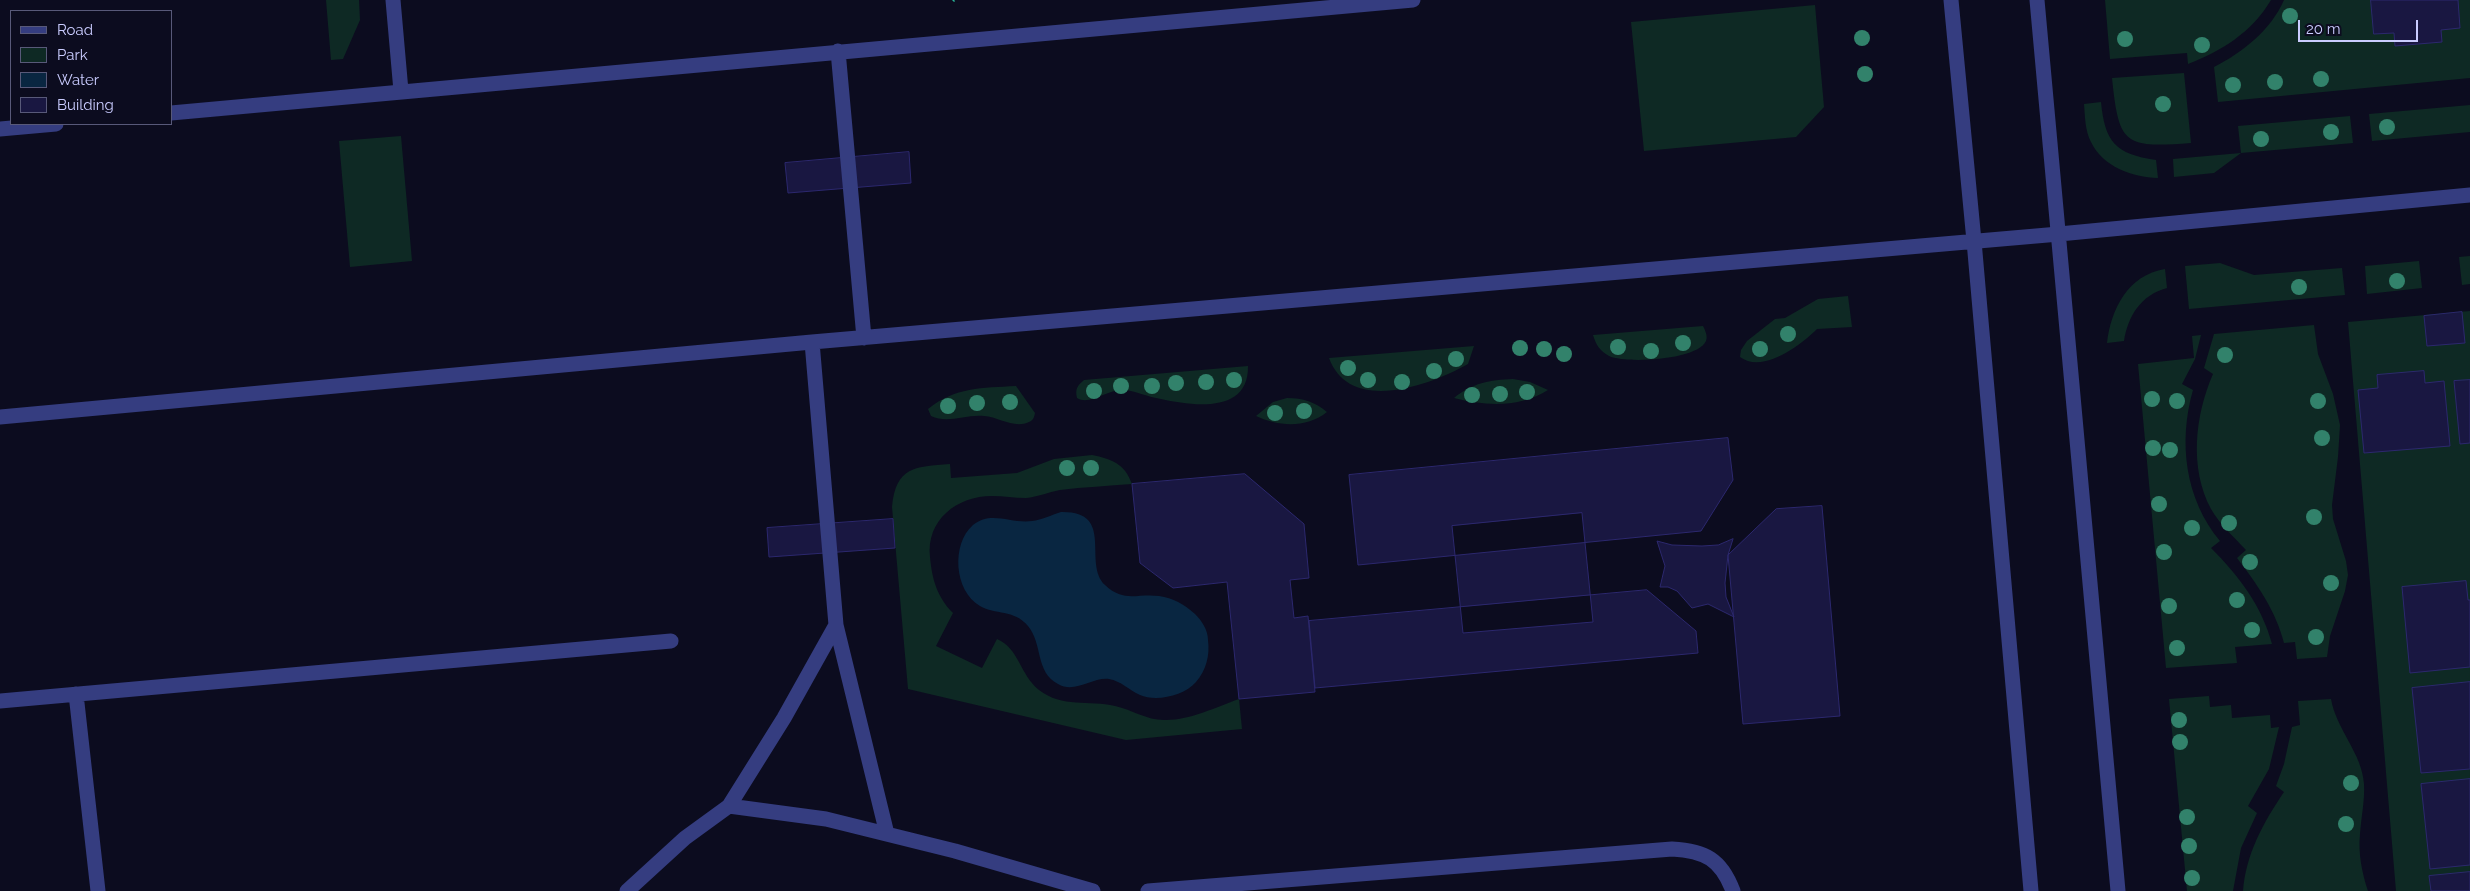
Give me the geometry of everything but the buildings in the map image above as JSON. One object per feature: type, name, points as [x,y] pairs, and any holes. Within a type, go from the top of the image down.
[{"type":"street","points":[[393,0],[400,91]]},
{"type":"street","points":[[172,113],[1413,0]]},
{"type":"street","points":[[1951,0],[2031,891]]},
{"type":"street","points":[[2036,0],[2118,891]]},
{"type":"street","points":[[838,51],[864,338]]},
{"type":"street","points":[[0,129],[45,125]]},
{"type":"street","points":[[0,417],[812,342],[2059,234],[2470,195]]},
{"type":"street","points":[[812,342],[836,626],[887,834]]},
{"type":"street","points":[[628,891],[684,838],[729,806],[784,718],[836,626]]},
{"type":"street","points":[[0,700],[671,641]]},
{"type":"street","points":[[76,694],[98,891]]},
{"type":"street","points":[[729,806],[826,819],[1093,891]]},
{"type":"street","points":[[1148,891],[1672,849],[1693,850],[1712,859],[1727,875],[1733,891]]},
{"type":"green space","points":[[326,0],[359,0],[360,20],[343,59],[331,60]]},
{"type":"green space","points":[[2105,0],[2271,0],[2255,22],[2235,39],[2213,53],[2188,64],[2187,53],[2110,59]]},
{"type":"green space","points":[[2284,0],[2470,0],[2470,78],[2218,102],[2214,67],[2235,55],[2255,40],[2272,21]]},
{"type":"green space","points":[[1815,5],[1824,107],[1796,137],[1644,151],[1631,22]]},
{"type":"green space","points":[[2184,73],[2191,143],[2151,144],[2129,138],[2122,129],[2118,117],[2112,78]]},
{"type":"green space","points":[[2101,102],[2109,136],[2115,144],[2131,154],[2156,160],[2158,178],[2129,173],[2119,169],[2096,151],[2088,133],[2084,104]]},
{"type":"green space","points":[[2470,105],[2470,132],[2372,141],[2369,114]]},
{"type":"green space","points":[[2350,116],[2353,143],[2241,153],[2238,126]]},
{"type":"green space","points":[[401,136],[412,261],[350,267],[339,141]]},
{"type":"green space","points":[[2241,153],[2214,173],[2174,177],[2173,159]]},
{"type":"green space","points":[[2470,256],[2470,284],[2462,285],[2459,257]]},
{"type":"green space","points":[[2419,261],[2422,288],[2367,294],[2365,266]]},
{"type":"green space","points":[[2220,263],[2254,275],[2342,268],[2345,295],[2189,309],[2185,266]]},
{"type":"green space","points":[[2165,269],[2167,288],[2150,296],[2137,308],[2129,323],[2124,341],[2107,343],[2117,306],[2131,286],[2141,278]]},
{"type":"green space","points":[[1848,296],[1852,327],[1817,329],[1792,349],[1770,360],[1749,361],[1740,357],[1741,350],[1747,341],[1775,319],[1785,318],[1818,299]]},
{"type":"green space","points":[[2470,311],[2470,891],[2396,891],[2348,322]]},
{"type":"green space","points":[[2314,325],[2318,354],[2333,394],[2340,425],[2332,505],[2333,519],[2346,561],[2348,575],[2345,591],[2330,636],[2327,657],[2297,659],[2295,642],[2284,643],[2281,631],[2265,598],[2237,558],[2246,550],[2223,526],[2211,509],[2204,493],[2200,476],[2197,459],[2197,441],[2202,407],[2213,374],[2204,368],[2214,334]]},
{"type":"green space","points":[[1703,326],[1707,339],[1700,347],[1690,352],[1661,359],[1630,360],[1609,356],[1599,347],[1593,335]]},
{"type":"green space","points":[[2201,335],[2195,359],[2182,384],[2193,390],[2186,430],[2186,450],[2192,488],[2208,525],[2220,541],[2211,548],[2231,569],[2256,604],[2272,644],[2235,647],[2237,663],[2166,668],[2138,364],[2194,358],[2192,336]]},
{"type":"green space","points":[[1474,346],[1468,364],[1434,380],[1392,390],[1372,390],[1354,386],[1339,375],[1329,358]]},
{"type":"green space","points":[[1248,366],[1246,381],[1239,392],[1229,399],[1217,403],[1188,404],[1124,390],[1118,390],[1087,400],[1077,398],[1076,395],[1077,388],[1084,380]]},
{"type":"green space","points":[[1513,379],[1530,382],[1548,390],[1537,396],[1514,403],[1478,403],[1454,398],[1482,383]]},
{"type":"green space","points":[[1016,386],[1035,413],[1032,420],[1023,424],[984,416],[950,419],[937,418],[931,416],[928,409],[948,396],[969,390]]},
{"type":"green space","points":[[1287,398],[1308,401],[1327,412],[1311,421],[1293,424],[1283,424],[1256,416],[1273,402]]},
{"type":"green space","points":[[1092,455],[1117,463],[1126,472],[1132,484],[1060,490],[1026,498],[979,497],[967,500],[956,506],[939,521],[933,532],[930,544],[931,565],[939,594],[953,613],[936,646],[982,668],[997,639],[1004,643],[1015,655],[1033,684],[1048,696],[1066,701],[1115,706],[1153,719],[1185,718],[1239,699],[1242,729],[1126,740],[908,689],[892,507],[894,494],[903,476],[917,468],[950,464],[951,478],[1017,473],[1054,459]]},
{"type":"green space","points":[[2209,696],[2210,707],[2231,705],[2232,718],[2270,715],[2271,728],[2279,727],[2269,769],[2248,806],[2257,813],[2241,848],[2233,891],[2187,891],[2169,699]]},
{"type":"green space","points":[[2331,699],[2338,721],[2354,751],[2362,773],[2364,790],[2360,856],[2368,891],[2243,891],[2248,864],[2257,839],[2269,815],[2284,792],[2276,786],[2284,764],[2292,727],[2300,725],[2298,701]]},
{"type":"water","points":[[1061,512],[1078,514],[1088,520],[1093,529],[1099,576],[1112,591],[1125,596],[1151,595],[1169,598],[1187,607],[1200,620],[1208,636],[1208,657],[1205,668],[1191,687],[1177,694],[1154,698],[1140,695],[1109,679],[1064,687],[1051,679],[1046,672],[1042,665],[1033,633],[1023,621],[1011,615],[986,609],[971,599],[965,590],[958,567],[961,544],[966,533],[973,525],[987,518],[1032,521]]}]
